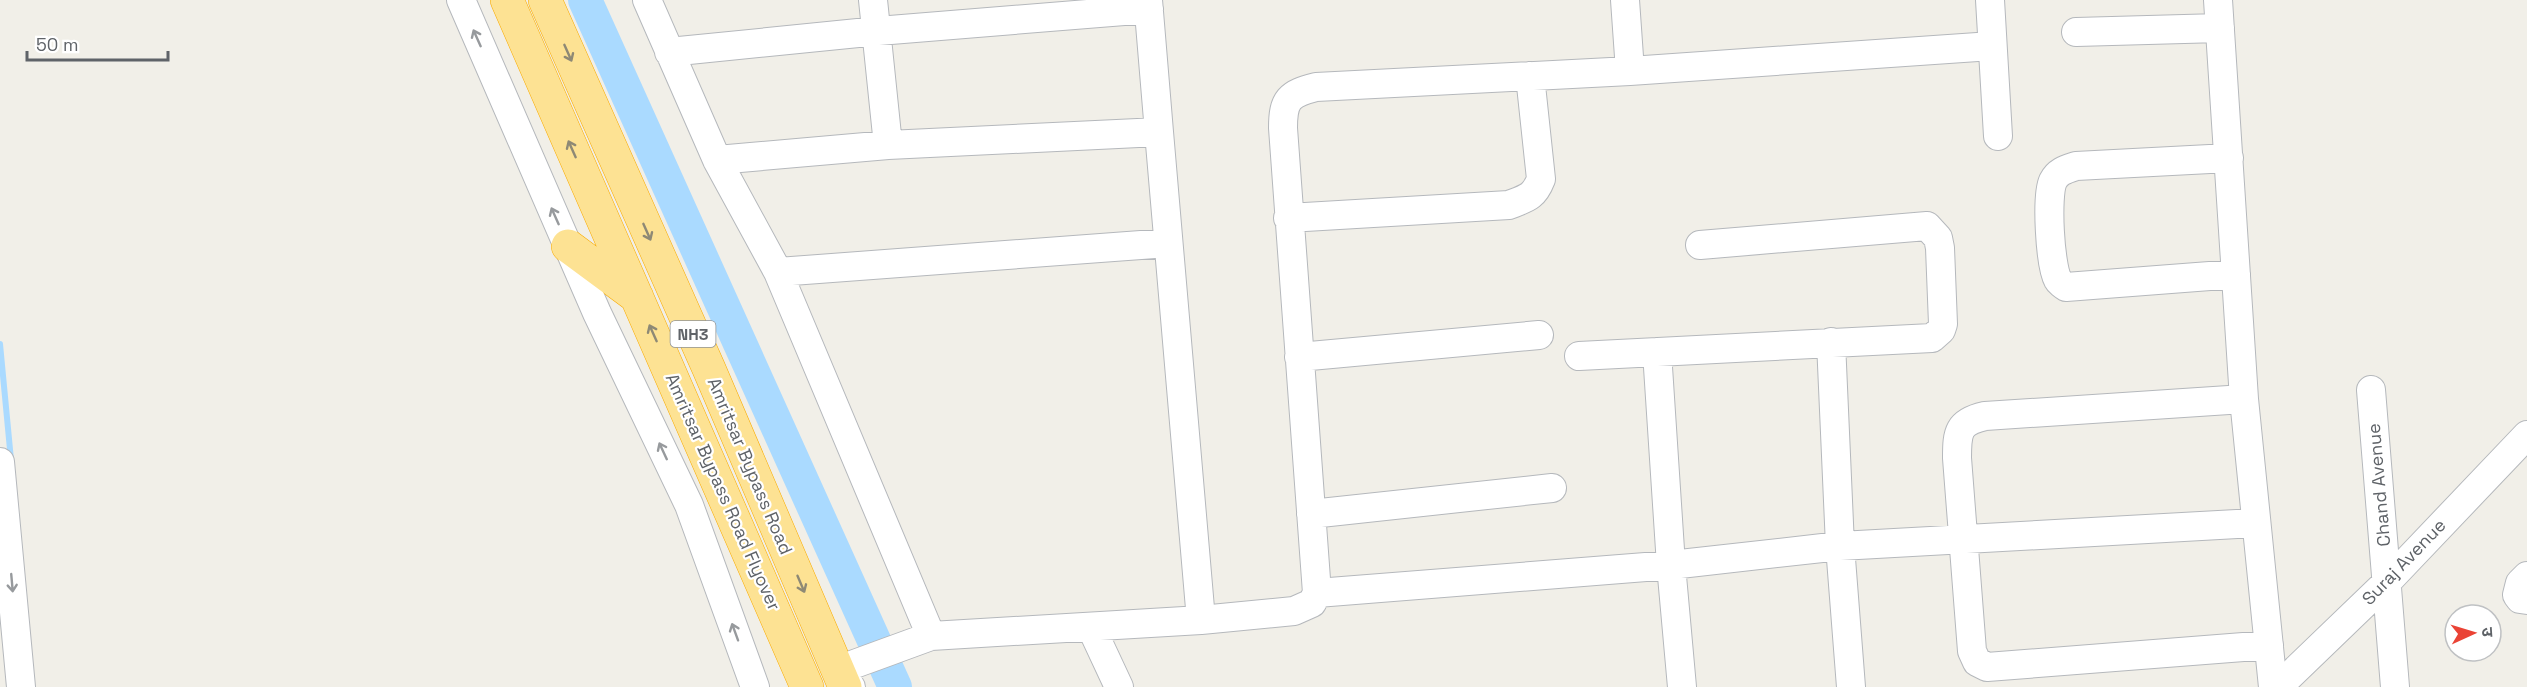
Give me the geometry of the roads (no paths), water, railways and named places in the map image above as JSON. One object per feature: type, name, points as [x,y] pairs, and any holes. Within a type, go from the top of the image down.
[{"type":"highway","name":"NH3","points":[[507,0],[638,298]]},
{"type":"highway","name":"Amritsar Bypass Road","points":[[545,0],[845,681]]},
{"type":"highway","points":[[568,246],[638,298]]},
{"type":"highway","name":"Amritsar Bypass Road Flyover","points":[[638,298],[807,687]]},
{"type":"street","points":[[461,0],[597,313],[689,505],[755,687]]},
{"type":"street","points":[[647,0],[717,160],[778,272],[920,641]]},
{"type":"street","points":[[873,0],[888,145]]},
{"type":"street","points":[[1625,0],[1630,71]]},
{"type":"street","points":[[1990,0],[1998,136]]},
{"type":"street","points":[[669,52],[1148,4],[1201,620]]},
{"type":"street","points":[[2076,32],[2219,14],[2244,399],[2273,687]]},
{"type":"street","points":[[845,681],[871,659],[920,641],[1294,611],[1312,603],[1317,593],[1288,218],[1283,113],[1287,100],[1296,92],[1316,87],[1630,71],[1992,46]]},
{"type":"street","points":[[1288,218],[1509,205],[1527,199],[1536,192],[1541,179],[1530,76]]},
{"type":"street","points":[[717,160],[888,145],[1159,132]]},
{"type":"street","points":[[2229,158],[2076,166],[2061,171],[2053,181],[2049,209],[2055,271],[2059,281],[2066,287],[2236,274]]},
{"type":"street","points":[[1578,356],[1932,338],[1941,330],[1944,312],[1940,248],[1938,238],[1927,226],[1901,226],[1700,245]]},
{"type":"street","points":[[778,272],[1168,243]]},
{"type":"street","points":[[1299,357],[1539,335]]},
{"type":"street","points":[[1830,342],[1840,546],[1851,687]]},
{"type":"street","points":[[1657,352],[1671,565],[1682,687]]},
{"type":"street","name":"Chand Avenue","points":[[2371,390],[2395,687]]},
{"type":"street","points":[[2244,399],[1985,416],[1969,420],[1962,427],[1957,442],[1962,540],[1972,651],[1977,662],[1982,666],[2014,666],[2269,645]]},
{"type":"street","name":"Suraj Avenue","points":[[2278,687],[2387,582],[2527,435]]},
{"type":"street","points":[[0,462],[21,687]]},
{"type":"street","points":[[1311,514],[1552,488]]},
{"type":"street","points":[[1317,593],[1671,565],[1840,546],[2255,523]]},
{"type":"street","points":[[2527,576],[2520,583],[2517,595],[2520,599],[2527,600]]},
{"type":"street","points":[[1090,627],[1119,687]]},
{"type":"street","points":[[0,663],[2,687]]},
{"type":"waterway","points":[[585,0],[895,687]]},
{"type":"waterway","points":[[0,344],[11,460]]}]
